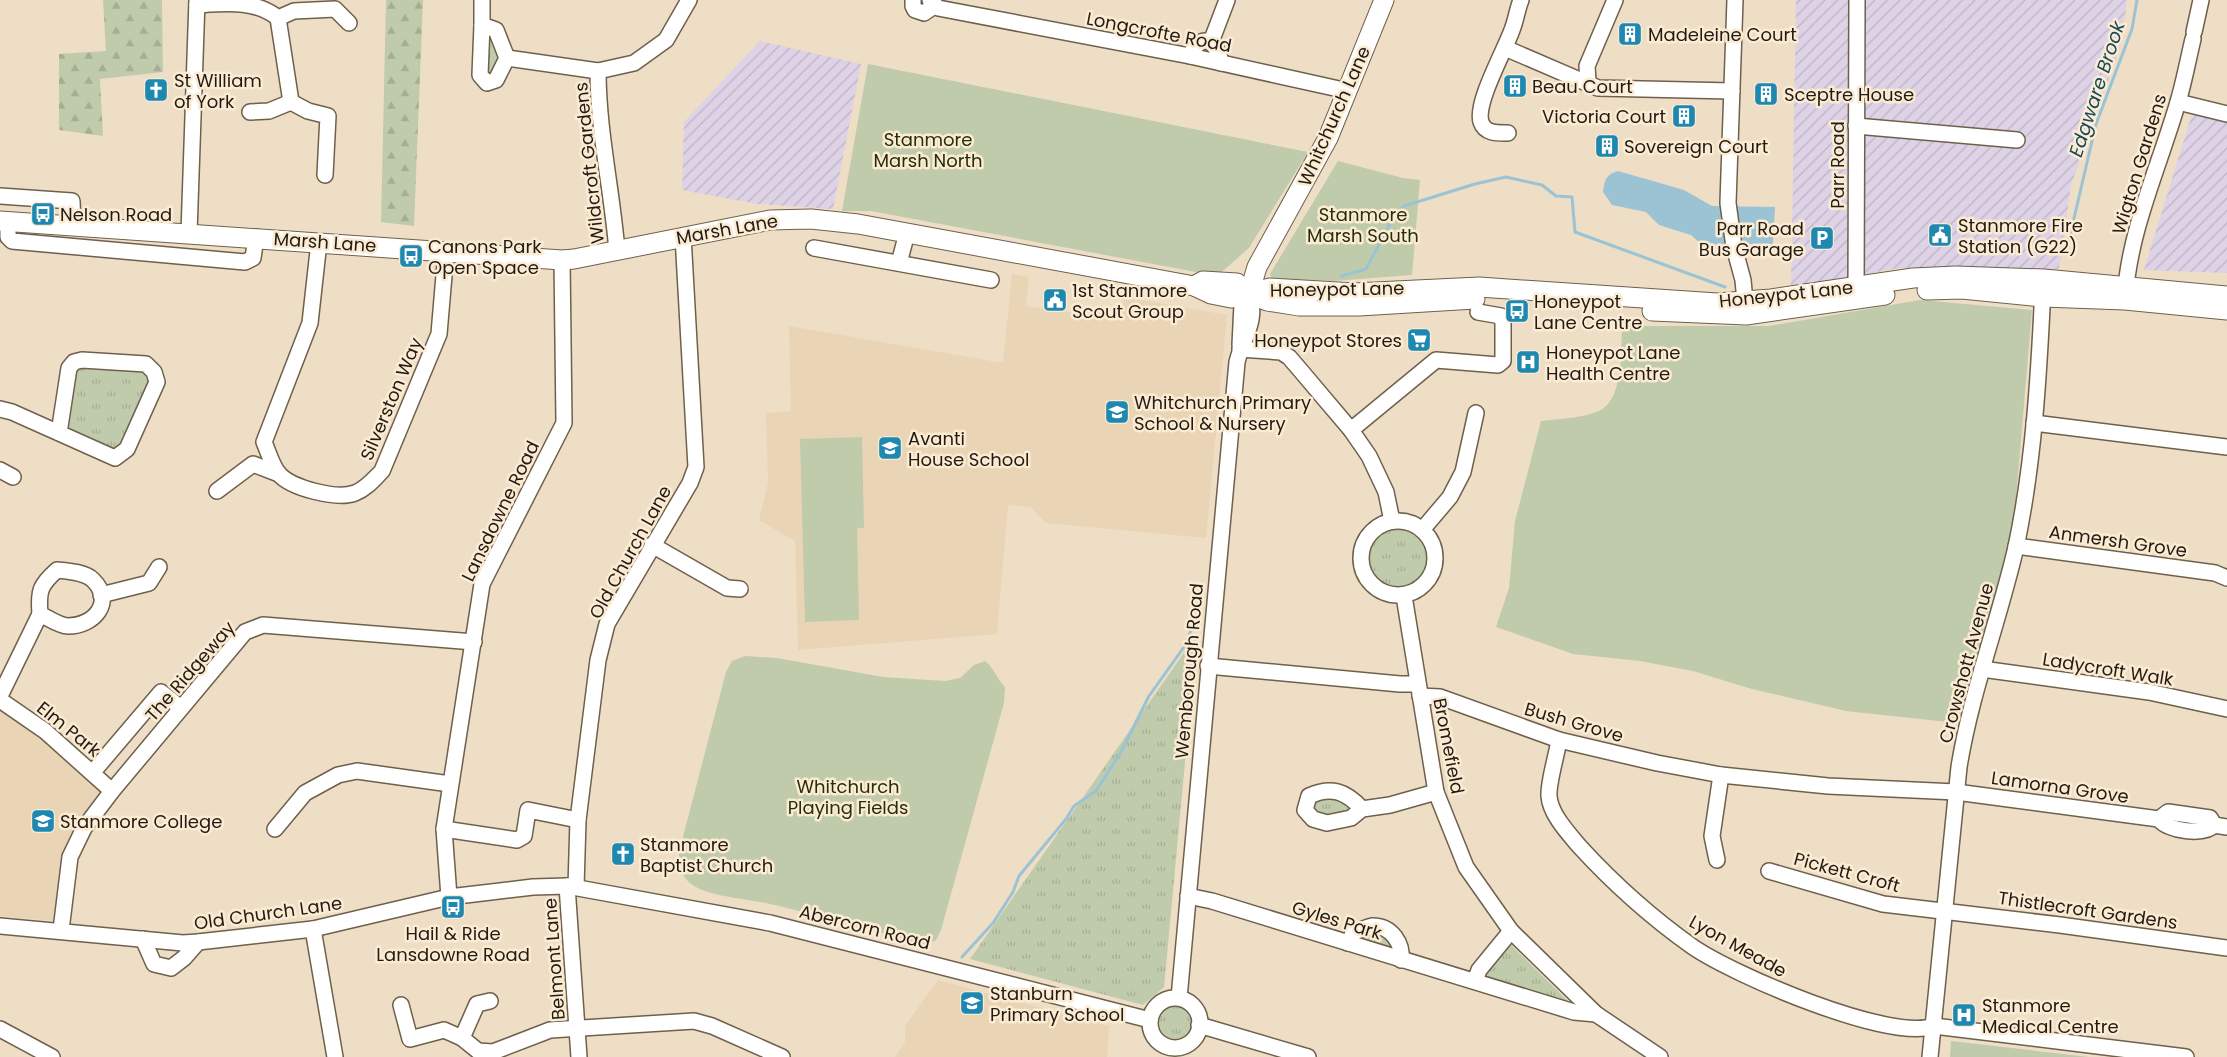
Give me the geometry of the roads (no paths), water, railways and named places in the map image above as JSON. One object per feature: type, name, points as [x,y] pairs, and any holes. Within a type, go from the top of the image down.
[{"type":"main road","name":"Whitchurch Lane","points":[[1249,294],[1257,267],[1328,138],[1384,0]]},
{"type":"main road","name":"Marsh Lane","points":[[4,221],[256,237],[562,260],[617,251],[751,222],[787,219],[825,220],[1194,286],[1211,294],[1231,298],[1249,294]]},
{"type":"main road","name":"Honeypot Lane","points":[[1249,294],[1270,288],[1354,293],[1479,287],[1717,302],[1745,308],[1856,294],[1913,278],[1946,276],[2043,288],[2227,296]]},
{"type":"main road","name":"Honeypot Lane","points":[[2125,293],[2227,310]]},
{"type":"street","points":[[482,0],[480,75],[487,83],[496,80],[507,58],[496,30],[482,25]]},
{"type":"street","points":[[507,58],[598,71],[634,63],[666,40],[689,0]]},
{"type":"street","name":"Longcrofte Road","points":[[913,0],[913,6],[919,12],[924,13],[932,3],[1190,56],[1348,91]]},
{"type":"street","points":[[1211,42],[1227,0]]},
{"type":"street","points":[[1508,133],[1493,133],[1484,128],[1480,121],[1485,96],[1505,48],[1521,0]]},
{"type":"street","points":[[1588,82],[1587,66],[1615,0]]},
{"type":"street","points":[[1735,0],[1728,203],[1734,247],[1742,280],[1745,308]]},
{"type":"street","name":"Parr Road","points":[[1856,294],[1857,0]]},
{"type":"street","name":"Wigton Gardens","points":[[2125,293],[2134,245],[2178,102],[2201,0]]},
{"type":"street","points":[[190,233],[197,2],[255,1],[269,8],[278,18],[291,102]]},
{"type":"street","points":[[278,18],[294,11],[335,9],[349,23]]},
{"type":"street","points":[[1190,56],[1194,46],[1202,42],[1211,42],[1218,49],[1221,63]]},
{"type":"street","points":[[1505,48],[1588,82],[1598,88],[1732,90]]},
{"type":"street","name":"Wildcroft Gardens","points":[[598,71],[598,108],[609,179],[617,251]]},
{"type":"street","points":[[250,112],[269,111],[291,102]]},
{"type":"street","points":[[291,102],[308,111],[328,116],[325,175]]},
{"type":"street","points":[[2178,102],[2227,114]]},
{"type":"street","points":[[1856,126],[2017,140]]},
{"type":"street","points":[[0,196],[72,201],[73,225]]},
{"type":"street","name":"Marsh Lane","points":[[4,221],[8,237],[12,241],[245,262],[253,258],[256,237]]},
{"type":"street","points":[[898,263],[906,233]]},
{"type":"street","name":"Old Church Lane","points":[[0,926],[198,942],[313,929],[449,897],[534,886],[572,886],[578,820],[598,660],[607,624],[690,483],[696,467],[683,236]]},
{"type":"street","points":[[217,491],[253,464],[264,442],[310,323],[318,242]]},
{"type":"street","points":[[814,248],[991,280]]},
{"type":"street","name":"Silverston Way","points":[[253,464],[279,474],[306,489],[339,497],[355,493],[366,487],[382,471],[439,334],[446,252]]},
{"type":"street","name":"Lansdowne Road","points":[[449,897],[444,828],[482,584],[564,423],[562,260]]},
{"type":"street","name":"Crowshott Avenue","points":[[1930,1057],[1956,792],[1965,729],[2016,546],[2034,423],[2043,288]]},
{"type":"street","name":"Wemborough Road","points":[[1179,998],[1208,666],[1237,362],[1240,348],[1240,314],[1242,304],[1249,294]]},
{"type":"street","points":[[1351,430],[1436,360],[1498,365],[1502,361],[1503,324],[1501,316],[1478,312]]},
{"type":"street","points":[[1240,348],[1275,350],[1289,357],[1351,430],[1369,456],[1386,492],[1392,521]]},
{"type":"street","points":[[0,409],[12,412],[59,433],[115,458],[127,449],[142,416],[157,382],[154,372],[146,364],[82,360],[74,362],[69,368],[59,433]]},
{"type":"street","points":[[1422,530],[1450,497],[1463,472],[1476,413]]},
{"type":"street","points":[[2034,423],[2227,447]]},
{"type":"street","points":[[264,442],[279,474]]},
{"type":"street","points":[[1392,521],[1404,521],[1414,524],[1431,541],[1434,565],[1427,582],[1415,592],[1404,596],[1377,590],[1365,577],[1360,560],[1363,545],[1371,531],[1392,521]]},
{"type":"street","points":[[652,546],[727,588],[740,589]]},
{"type":"street","name":"Anmersh Grove","points":[[2016,546],[2223,574]]},
{"type":"street","points":[[101,595],[149,584],[159,566]]},
{"type":"street","points":[[0,696],[40,614],[39,600],[42,583],[57,570],[73,571],[93,580],[101,595],[102,604],[96,617],[81,624],[66,626],[40,614]]},
{"type":"street","name":"Bromefield","points":[[1404,596],[1436,792],[1466,867],[1511,931],[1596,1014],[1660,1057]]},
{"type":"street","name":"The Ridgeway","points":[[61,930],[70,857],[84,828],[112,790],[245,632],[263,625],[474,642]]},
{"type":"street","name":"Bush Grove","points":[[1208,666],[1400,684],[1559,740],[1656,764],[1721,775],[1828,786],[1956,792]]},
{"type":"street","name":"Ladycroft Walk","points":[[1982,669],[2149,692],[2227,709]]},
{"type":"street","points":[[92,772],[161,692],[181,708]]},
{"type":"street","name":"Elm Park","points":[[0,700],[45,731],[112,790]]},
{"type":"street","name":"Lyon Meade","points":[[1559,740],[1548,797],[1560,824],[1634,902],[1694,948],[1779,991],[1870,1022],[1924,1029],[1934,1026],[2186,1057]]},
{"type":"street","points":[[274,829],[305,793],[338,775],[357,771],[450,784]]},
{"type":"street","points":[[1717,860],[1712,836],[1721,775]]},
{"type":"street","points":[[1362,809],[1390,805],[1436,792]]},
{"type":"street","name":"Lamorna Grove","points":[[1956,792],[2159,819],[2168,812],[2185,813],[2210,818],[2221,826]]},
{"type":"street","points":[[444,828],[517,840],[524,836],[528,810],[578,820]]},
{"type":"street","name":"Pickett Croft","points":[[1769,870],[1883,904],[1944,910]]},
{"type":"street","name":"Abercorn Road","points":[[572,886],[770,922],[1150,1020]]},
{"type":"street","name":"Belmont Lane","points":[[572,886],[577,1027],[591,1029],[694,1022],[712,1026],[753,1051],[782,1057]]},
{"type":"street","name":"Gyles Park","points":[[1188,896],[1212,901],[1574,1012],[1596,1014]]},
{"type":"street","name":"Thistlecroft Gardens","points":[[1944,910],[2227,948]]},
{"type":"street","points":[[1348,943],[1354,932],[1374,926],[1394,934],[1402,948],[1401,960]]},
{"type":"street","points":[[313,929],[335,1057]]},
{"type":"street","points":[[1475,981],[1479,970],[1511,931]]},
{"type":"street","points":[[143,939],[154,964],[171,968],[184,958],[198,942]]},
{"type":"street","points":[[1179,998],[1194,1006],[1198,1013],[1199,1025],[1197,1036],[1192,1042],[1174,1053],[1153,1035],[1150,1020],[1157,1006],[1164,1001],[1179,998]]},
{"type":"street","points":[[462,1038],[477,1004],[490,1001]]},
{"type":"street","points":[[401,1005],[410,1039],[444,1030],[462,1038],[478,1051],[493,1052],[550,1030],[577,1027],[579,1057]]},
{"type":"street","points":[[1199,1025],[1303,1056]]},
{"type":"street","points":[[0,1029],[52,1057]]},
{"type":"water","points":[[1618,171],[1684,190],[1712,206],[1775,207],[1773,244],[1712,245],[1700,243],[1691,235],[1659,225],[1646,212],[1612,205],[1603,192],[1608,176]]},
{"type":"waterway","name":"Edgware Brook","points":[[2068,244],[2096,124],[2132,29],[2137,0]]},
{"type":"waterway","points":[[1341,276],[1366,269],[1394,216],[1404,206],[1475,184],[1506,177],[1542,185],[1556,196],[1572,197],[1575,232],[1725,287]]},
{"type":"waterway","points":[[962,957],[993,923],[1013,892],[1019,876],[1066,819],[1074,806],[1096,791],[1121,752],[1149,696],[1184,647],[1195,621]]},
{"type":"place","name":"Madeleine Court","points":[[1630,34]]},
{"type":"place","name":"Beau Court","points":[[1515,86]]},
{"type":"place","name":"St William of York","points":[[156,90]]},
{"type":"place","name":"Sceptre House","points":[[1766,94]]},
{"type":"place","name":"Victoria Court","points":[[1684,116]]},
{"type":"place","name":"Sovereign Court","points":[[1607,146]]},
{"type":"place","name":"Nelson Road","points":[[43,214]]},
{"type":"place","name":"Stanmore Fire Station (G22)","points":[[1940,235]]},
{"type":"place","name":"Parr Road Bus Garage","points":[[1822,238]]},
{"type":"place","name":"Canons Park Open Space","points":[[411,256]]},
{"type":"place","name":"1st Stanmore Scout Group","points":[[1055,300]]},
{"type":"place","name":"Honeypot Lane Centre","points":[[1517,311]]},
{"type":"place","name":"Honeypot Stores","points":[[1419,340]]},
{"type":"place","name":"Honeypot Lane Health Centre","points":[[1528,362]]},
{"type":"place","name":"Whitchurch Primary School & Nursery","points":[[1117,412]]},
{"type":"place","name":"Avanti House School","points":[[890,448]]},
{"type":"place","name":"Stanmore College","points":[[43,821]]},
{"type":"place","name":"Stanmore Baptist Church","points":[[623,854]]},
{"type":"place","name":"Hail & Ride Lansdowne Road","points":[[453,907]]},
{"type":"place","name":"Stanburn Primary School","points":[[972,1003]]},
{"type":"place","name":"Stanmore Medical Centre","points":[[1964,1015]]},
{"type":"park label","name":"Stanmore Marsh North","points":[[928,149]]},
{"type":"park label","name":"Stanmore Marsh South","points":[[1363,224]]},
{"type":"park label","name":"Whitchurch Playing Fields","points":[[848,796]]}]
